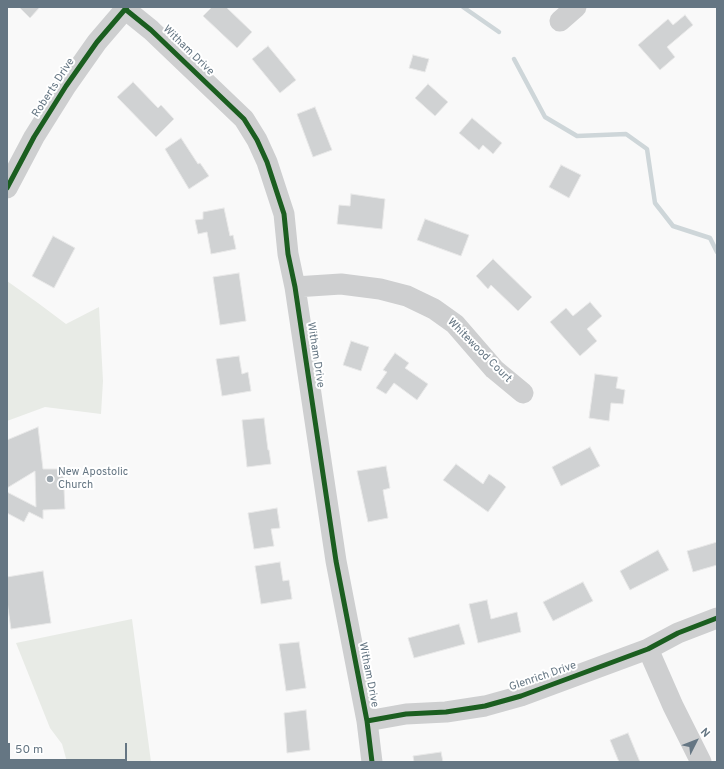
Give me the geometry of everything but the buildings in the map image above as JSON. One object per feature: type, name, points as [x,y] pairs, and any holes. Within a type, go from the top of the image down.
[{"type":"street","points":[[560,21],[576,7]]},
{"type":"street","name":"Roberts Drive","points":[[7,188],[34,137],[66,86],[97,42],[126,8]]},
{"type":"street","name":"Witham Drive","points":[[126,8],[244,119],[268,162],[284,214],[288,254],[295,287],[336,561],[366,721],[372,762]]},
{"type":"street","name":"Whitewood Court","points":[[295,287],[340,284],[380,289],[407,296],[434,309],[455,324],[494,369],[523,393]]},
{"type":"street","name":"Glenrich Drive","points":[[366,721],[406,714],[446,712],[485,706],[521,696],[648,650],[678,633],[717,618]]},
{"type":"street","points":[[648,650],[673,706],[701,762]]},
{"type":"shaded area","points":[[7,281],[66,324],[99,307],[103,381],[101,414],[45,407],[7,421]]},
{"type":"shaded area","points":[[132,619],[151,762],[67,762],[62,744],[50,728],[16,643]]},
{"type":"waterway","points":[[463,7],[499,32]]},
{"type":"waterway","points":[[514,59],[545,117],[577,136],[626,134],[647,149],[655,203],[673,226],[710,238],[717,252]]},
{"type":"cycle path","points":[[7,188],[34,137],[66,86],[97,42],[127,7]]},
{"type":"cycle path","points":[[125,9],[151,30],[244,119],[257,140],[267,162],[284,214],[288,254],[295,287],[336,561],[367,721],[372,762]]},
{"type":"cycle path","points":[[367,721],[406,714],[446,712],[485,706],[521,696],[648,649],[678,633],[717,618]]},
{"type":"place","name":"New Apostolic Church","points":[[50,479]]}]
